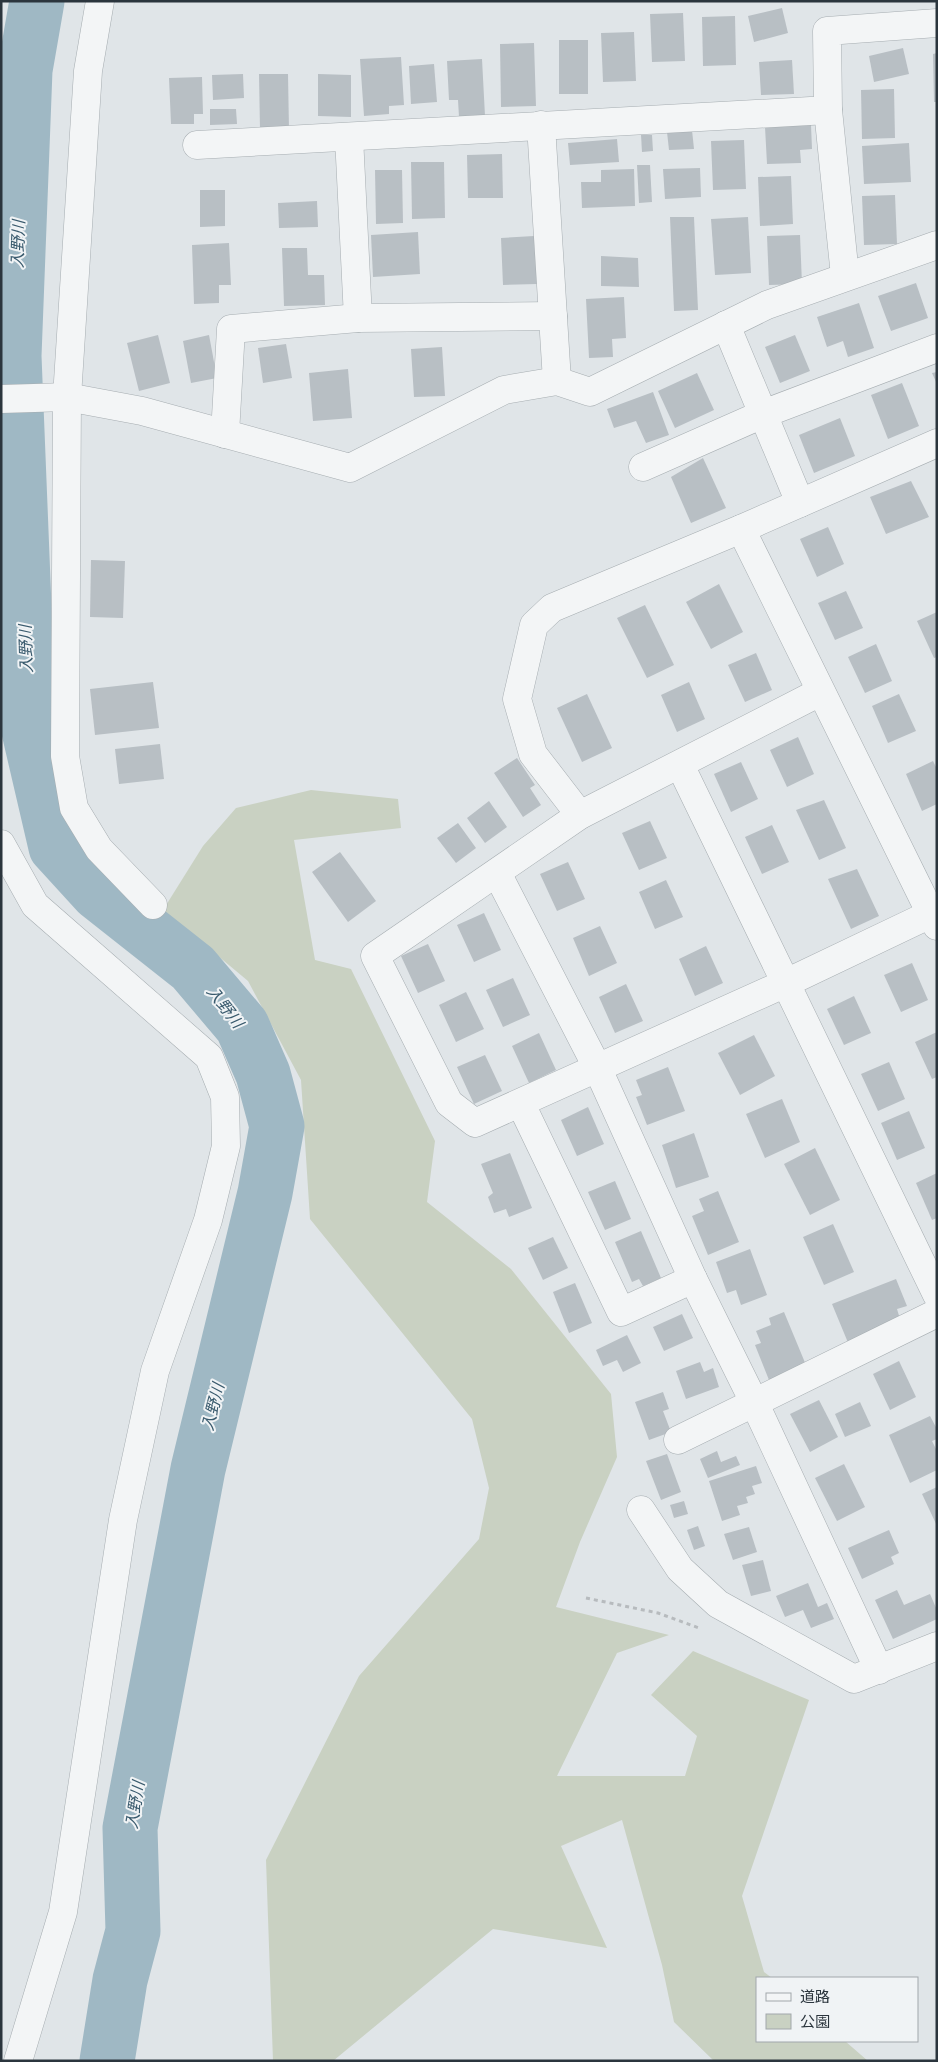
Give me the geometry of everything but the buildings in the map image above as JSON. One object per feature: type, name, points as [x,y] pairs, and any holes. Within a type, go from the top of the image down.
[{"type":"street","points":[[100,1],[88,71],[66,397],[65,756],[74,808],[99,849],[153,905]]},
{"type":"street","points":[[845,276],[828,110],[827,30],[937,23]]},
{"type":"street","points":[[197,145],[828,110]]},
{"type":"street","points":[[541,125],[557,381]]},
{"type":"street","points":[[349,137],[358,318]]},
{"type":"street","points":[[1,399],[66,397],[142,410],[350,468],[504,390],[557,381],[590,392],[768,305],[845,276],[937,245]]},
{"type":"street","points":[[225,434],[231,329],[358,318],[553,316]]},
{"type":"street","points":[[726,326],[800,504]]},
{"type":"street","points":[[643,467],[763,414],[937,348]]},
{"type":"street","points":[[580,815],[533,754],[517,699],[534,625],[552,608],[935,448]]},
{"type":"street","points":[[741,529],[820,692],[935,917],[597,1067],[522,1104],[475,1124],[449,1103],[375,956],[580,815],[820,692]]},
{"type":"street","points":[[680,765],[937,1295]]},
{"type":"street","points":[[1,844],[35,905],[209,1057],[225,1097],[226,1146],[208,1220],[155,1371],[123,1520],[63,1912],[18,2061]]},
{"type":"street","points":[[497,873],[597,1067],[693,1279],[755,1404],[879,1670]]},
{"type":"street","points":[[522,1104],[621,1312],[693,1279]]},
{"type":"street","points":[[678,1440],[755,1404],[937,1313]]},
{"type":"street","points":[[641,1510],[680,1568],[718,1604],[854,1679],[937,1646]]},
{"type":"path","points":[[586,1598],[658,1613],[708,1632]]},
{"type":"green space","points":[[311,790],[398,799],[401,828],[294,840],[315,960],[351,969],[435,1141],[427,1202],[511,1269],[611,1394],[617,1457],[580,1542],[556,1607],[669,1635],[617,1653],[557,1776],[685,1776],[697,1736],[651,1695],[693,1651],[809,1700],[742,1896],[764,1972],[771,1977],[756,1977],[756,2042],[846,2042],[868,2061],[714,2061],[674,2022],[662,1965],[622,1820],[561,1846],[607,1948],[493,1929],[333,2061],[273,2061],[266,1860],[359,1676],[479,1539],[489,1488],[472,1419],[310,1219],[301,1080],[248,981],[163,910],[203,846],[236,808]]},
{"type":"waterway","name":"入野川","points":[[37,1],[25,70],[14,356],[29,731],[56,847],[98,893],[193,968],[242,1026],[263,1074],[277,1126],[265,1193],[198,1469],[130,1828],[133,1931],[120,1980],[107,2061]]}]
